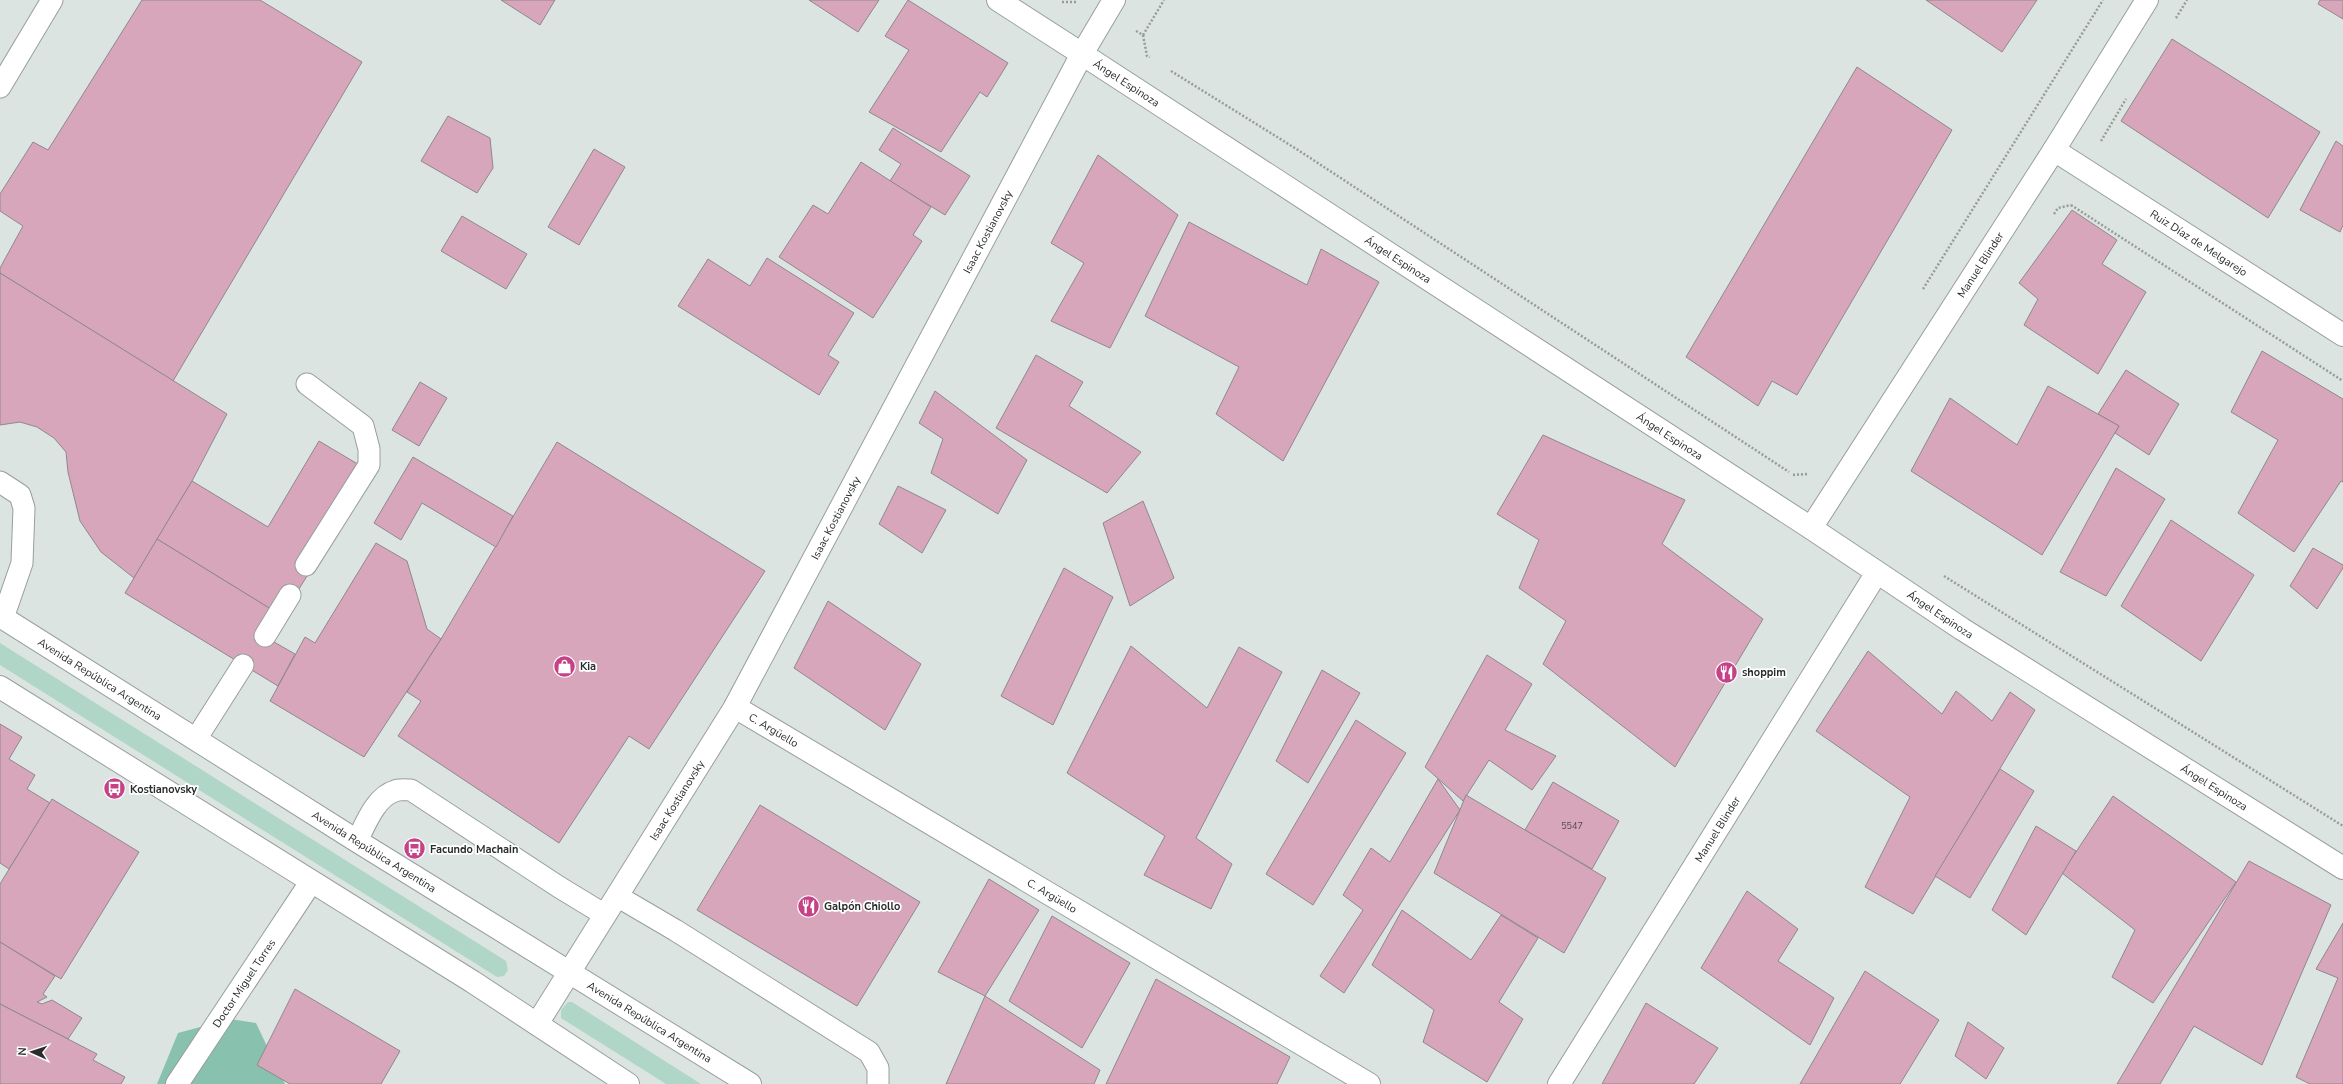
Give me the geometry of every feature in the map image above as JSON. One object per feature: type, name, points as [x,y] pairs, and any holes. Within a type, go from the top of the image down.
[{"type":"main road","name":"Ángel Espinoza","points":[[998,0],[1811,528],[1876,574],[2343,868]]},
{"type":"main road","name":"Isaac Kostianovsky","points":[[537,1024],[735,707],[1082,54],[1114,0]]},
{"type":"main road","name":"Manuel Blinder","points":[[1811,528],[2054,150],[2147,0]]},
{"type":"main road","name":"Ruiz Díaz de Melgarejo","points":[[2054,150],[2343,335]]},
{"type":"main road","name":"Manuel Blinder","points":[[1559,1084],[1876,574]]},
{"type":"main road","name":"Avenida República Argentina","points":[[1,617],[750,1084]]},
{"type":"main road","points":[[0,687],[537,1024],[626,1083]]},
{"type":"main road","name":"C. Argüello","points":[[735,707],[1369,1084]]},
{"type":"main road","name":"Doctor Miguel Torres","points":[[177,1084],[311,882]]},
{"type":"lane","points":[[0,87],[52,0]]},
{"type":"lane","points":[[306,565],[369,465],[369,449],[364,426],[307,384]]},
{"type":"lane","points":[[0,482],[20,495],[24,508],[22,563],[1,617]]},
{"type":"lane","points":[[265,636],[290,595]]},
{"type":"lane","points":[[196,739],[243,665]]},
{"type":"lane","points":[[358,841],[367,821],[383,797],[395,791],[411,790],[559,887],[605,915]]},
{"type":"lane","points":[[617,896],[675,930],[869,1052],[878,1068],[878,1084]]},
{"type":"path","points":[[1154,60],[1148,56],[1143,35],[1164,0]]},
{"type":"path","points":[[1922,292],[2103,0]]},
{"type":"path","points":[[1136,31],[1143,35]]},
{"type":"path","points":[[1167,68],[1298,150],[1795,476],[1809,474]]},
{"type":"path","points":[[2071,205],[2343,381]]},
{"type":"path","points":[[1941,573],[2343,826]]},
{"type":"green space","points":[[0,643],[506,961],[508,970],[504,976],[497,977],[0,665]]},
{"type":"green space","points":[[568,1002],[572,1002],[701,1084],[666,1084],[561,1018],[561,1010]]},
{"type":"green space","points":[[230,1019],[256,1023],[285,1084],[157,1084],[178,1033]]},
{"type":"building","points":[[142,0],[260,0],[362,62],[173,381],[0,273],[0,268],[23,226],[0,211],[0,194],[33,142],[48,150]]},
{"type":"building","points":[[501,0],[555,0],[540,25]]},
{"type":"building","points":[[809,0],[879,0],[858,32]]},
{"type":"building","points":[[908,0],[1008,63],[987,97],[980,92],[941,152],[869,112],[909,50],[885,36]]},
{"type":"building","points":[[1926,0],[2037,0],[2002,52]]},
{"type":"building","points":[[2320,0],[2343,0],[2343,19],[2318,4]]},
{"type":"building","points":[[2172,39],[2320,132],[2268,218],[2121,121]]},
{"type":"building","points":[[1857,67],[1952,130],[1797,395],[1772,381],[1758,406],[1686,357]]},
{"type":"building","points":[[448,116],[490,138],[493,168],[477,193],[421,161]]},
{"type":"building","points":[[893,128],[970,176],[945,215],[890,181],[901,164],[879,150]]},
{"type":"building","points":[[2336,141],[2343,146],[2343,225],[2340,232],[2300,210]]},
{"type":"building","points":[[594,149],[625,167],[579,245],[548,227]]},
{"type":"building","points":[[1098,155],[1178,215],[1110,348],[1051,321],[1084,263],[1051,243]]},
{"type":"building","points":[[861,162],[931,207],[913,235],[922,241],[873,318],[779,257],[813,205],[828,214]]},
{"type":"building","points":[[2072,210],[2117,240],[2102,264],[2146,292],[2098,374],[2024,325],[2038,299],[2019,283]]},
{"type":"building","points":[[462,216],[527,254],[506,289],[441,251]]},
{"type":"building","points":[[1189,222],[1307,285],[1321,249],[1379,282],[1283,461],[1216,414],[1239,367],[1145,316]]},
{"type":"building","points":[[767,258],[854,313],[828,355],[839,362],[819,395],[678,306],[708,259],[750,286]]},
{"type":"building","points":[[0,273],[227,414],[192,481],[134,578],[101,552],[80,521],[68,472],[66,452],[54,438],[37,427],[20,422],[0,425]]},
{"type":"building","points":[[2262,351],[2343,399],[2343,482],[2341,481],[2294,552],[2238,513],[2278,440],[2231,412]]},
{"type":"building","points":[[1036,355],[1083,382],[1069,406],[1141,452],[1107,493],[996,428]]},
{"type":"building","points":[[2126,370],[2179,404],[2149,455],[2115,433],[2119,426],[2098,414]]},
{"type":"building","points":[[420,382],[447,398],[419,446],[392,430]]},
{"type":"building","points":[[2048,386],[2119,426],[2042,555],[1911,471],[1950,398],[2017,445]]},
{"type":"building","points":[[935,391],[1027,460],[998,514],[931,473],[943,439],[919,423]]},
{"type":"building","points":[[1543,435],[1685,500],[1662,544],[1763,619],[1675,767],[1543,664],[1566,621],[1519,588],[1539,540],[1497,514]]},
{"type":"building","points":[[319,441],[361,466],[312,568],[294,597],[274,611],[157,539],[192,481],[268,527]]},
{"type":"building","name":"Kia","points":[[557,442],[765,571],[649,749],[629,736],[559,843],[398,736],[421,701],[407,692],[441,639]]},
{"type":"building","points":[[413,457],[513,516],[496,547],[422,503],[401,540],[374,523]]},
{"type":"building","points":[[2116,468],[2165,499],[2106,596],[2060,572]]},
{"type":"building","points":[[898,486],[946,510],[922,553],[879,524]]},
{"type":"building","points":[[1143,501],[1174,578],[1130,606],[1103,523]]},
{"type":"building","points":[[2171,520],[2254,575],[2201,661],[2121,606]]},
{"type":"building","points":[[157,539],[274,611],[260,634],[295,654],[278,686],[125,593]]},
{"type":"building","points":[[376,543],[407,561],[427,629],[441,639],[364,757],[270,701],[305,637],[315,643]]},
{"type":"building","points":[[2313,548],[2343,565],[2343,568],[2317,609],[2290,586]]},
{"type":"building","points":[[1064,568],[1113,597],[1053,725],[1001,696]]},
{"type":"building","points":[[828,601],[921,664],[885,730],[794,668]]},
{"type":"building","points":[[1131,646],[1207,708],[1239,647],[1282,672],[1196,838],[1232,864],[1211,909],[1144,875],[1165,836],[1067,773]]},
{"type":"building","points":[[1868,651],[1942,714],[1956,691],[1992,721],[2010,692],[2035,710],[1913,914],[1865,887],[1910,797],[1816,731]]},
{"type":"building","points":[[1487,655],[1532,684],[1505,730],[1556,756],[1532,790],[1489,760],[1463,801],[1425,767]]},
{"type":"building","points":[[1322,670],[1360,693],[1308,783],[1276,761]]},
{"type":"building","points":[[1356,720],[1406,753],[1313,905],[1266,874]]},
{"type":"building","points":[[0,724],[22,737],[9,759],[35,775],[27,789],[50,803],[9,869],[0,863]]},
{"type":"building","points":[[2000,769],[2034,791],[1970,898],[1935,876]]},
{"type":"building","points":[[1438,779],[1460,810],[1344,993],[1320,976],[1363,910],[1343,895],[1371,848],[1390,862]]},
{"type":"building","points":[[1553,782],[1619,821],[1592,869],[1525,830]]},
{"type":"building","points":[[1466,795],[1606,878],[1564,953],[1434,873]]},
{"type":"building","points":[[2113,796],[2236,882],[2153,1003],[2112,977],[2135,930],[2062,873]]},
{"type":"building","points":[[52,799],[139,852],[61,979],[0,942],[0,884]]},
{"type":"building","name":"Galpón Chiollo","points":[[760,805],[920,902],[857,1006],[697,910]]},
{"type":"building","points":[[2036,826],[2076,851],[2026,935],[1992,910]]},
{"type":"building","points":[[2249,861],[2331,905],[2262,1065],[2194,1026],[2160,1084],[2117,1084]]},
{"type":"building","points":[[989,879],[1039,910],[985,996],[938,972]]},
{"type":"building","points":[[1747,891],[1798,929],[1778,961],[1834,998],[1810,1045],[1701,968]]},
{"type":"building","points":[[1402,910],[1471,960],[1501,915],[1538,938],[1499,1002],[1523,1019],[1487,1082],[1423,1042],[1434,1010],[1372,965]]},
{"type":"building","points":[[1052,916],[1130,963],[1082,1048],[1009,1001]]},
{"type":"building","points":[[2343,923],[2343,1084],[2310,1084],[2296,1077],[2338,978],[2316,969]]},
{"type":"building","points":[[0,942],[55,976],[43,994],[47,997],[37,1002],[42,1004],[52,1000],[82,1018],[68,1039],[0,1004]]},
{"type":"building","points":[[1865,971],[1939,1020],[1900,1084],[1800,1084]]},
{"type":"building","points":[[1156,979],[1290,1057],[1277,1084],[1106,1084]]},
{"type":"building","points":[[295,989],[400,1051],[381,1084],[290,1084],[257,1065]]},
{"type":"building","points":[[985,996],[1100,1070],[1094,1084],[946,1084]]},
{"type":"building","points":[[1646,1003],[1718,1048],[1694,1084],[1602,1084]]},
{"type":"building","points":[[0,1004],[97,1054],[93,1060],[125,1077],[121,1084],[0,1084]]},
{"type":"building","points":[[1968,1022],[2004,1048],[1986,1079],[1955,1056]]},
{"type":"place","name":"Kia","points":[[564,666]]},
{"type":"place","name":"shoppim","points":[[1727,672]]},
{"type":"place","name":"Kostianovsky","points":[[114,789]]},
{"type":"place","name":"Facundo Machain","points":[[415,849]]},
{"type":"place","name":"Galpón Chiollo","points":[[808,906]]}]
